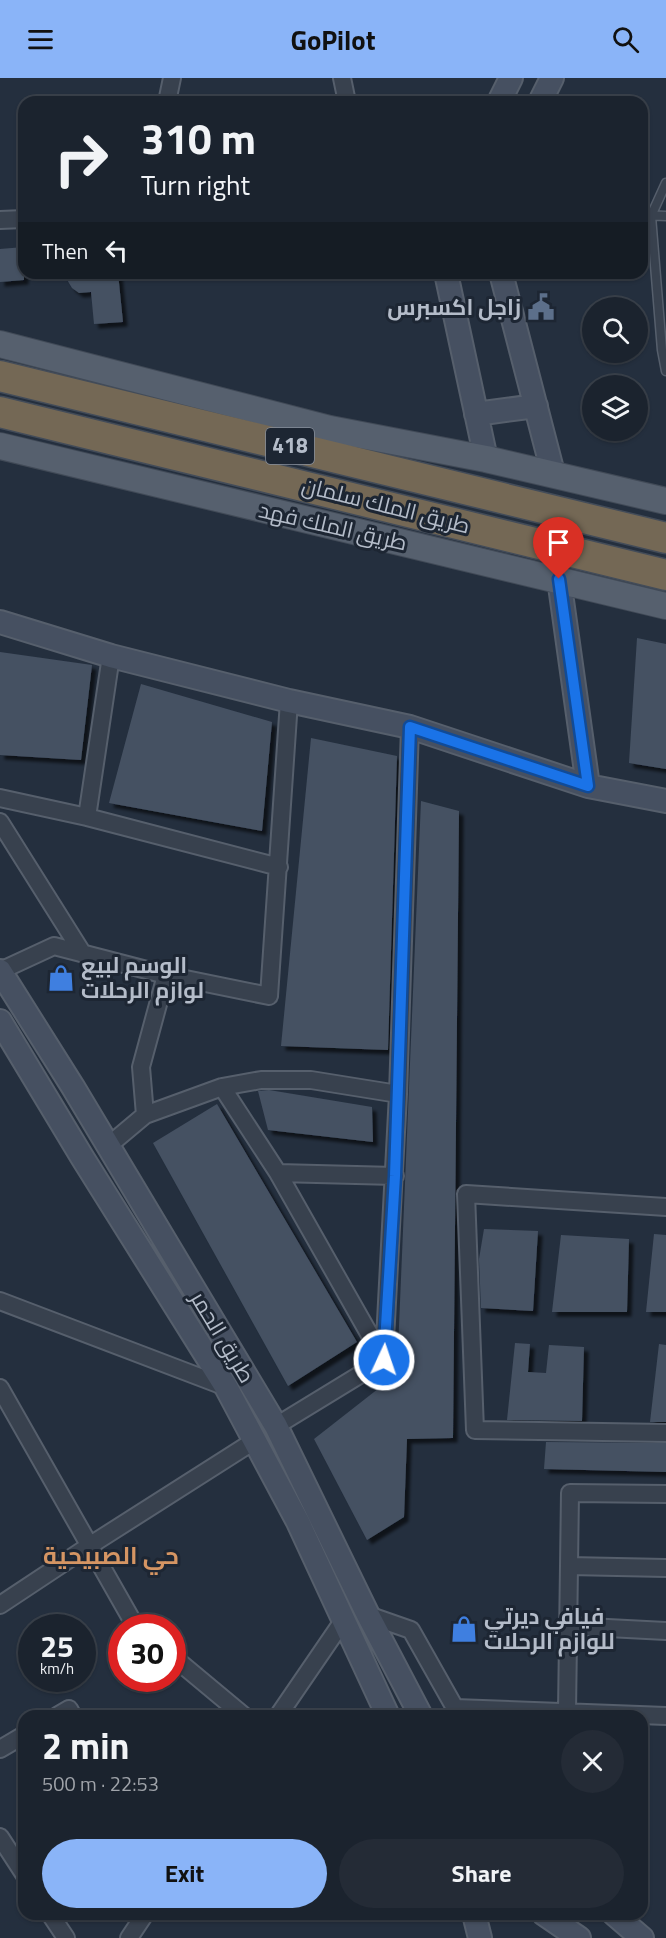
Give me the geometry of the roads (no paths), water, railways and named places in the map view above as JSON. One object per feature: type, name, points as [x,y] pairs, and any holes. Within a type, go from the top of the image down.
[{"type":"highway","name":"طريق الملك سلمان","points":[[0,376],[665,537]]},
{"type":"highway","name":"طريق الملك سلمان","points":[[0,412],[666,575]]},
{"type":"main road","points":[[0,344],[330,429],[553,473],[666,501]]},
{"type":"main road","name":"طريق الملك فهد","points":[[0,446],[666,606]]},
{"type":"main road","points":[[498,533],[666,586]]},
{"type":"street","points":[[168,96],[172,78]]},
{"type":"street","points":[[342,78],[345,96]]},
{"type":"street","points":[[501,96],[511,78]]},
{"type":"street","points":[[543,96],[552,78]]},
{"type":"street","points":[[0,220],[18,219]]},
{"type":"street","points":[[447,279],[486,459]]},
{"type":"street","points":[[503,279],[553,473]]},
{"type":"street","points":[[476,414],[536,406]]},
{"type":"street","points":[[559,579],[588,786]]},
{"type":"street","points":[[0,622],[111,656],[289,701],[410,727],[588,786],[666,801]]},
{"type":"street","points":[[87,817],[111,656]]},
{"type":"street","points":[[0,971],[54,946],[166,975],[269,996],[289,701]]},
{"type":"street","points":[[384,1360],[395,1176],[410,727]]},
{"type":"street","points":[[0,798],[87,817],[279,867]]},
{"type":"street","points":[[0,822],[82,954]]},
{"type":"street","name":"طريق الحمر","points":[[0,971],[276,1426],[368,1615],[418,1710]]},
{"type":"street","points":[[145,1115],[141,1067],[166,975]]},
{"type":"street","name":"طريق الحمر","points":[[0,1021],[226,1387],[298,1522],[385,1710]]},
{"type":"street","points":[[108,1146],[145,1115],[222,1087],[261,1080],[311,1080],[398,1094]]},
{"type":"street","points":[[222,1087],[278,1173],[384,1360]]},
{"type":"street","points":[[278,1173],[395,1176]]},
{"type":"street","points":[[666,1207],[466,1194],[475,1430],[666,1433]]},
{"type":"street","points":[[0,1301],[226,1387]]},
{"type":"street","points":[[276,1426],[384,1360]]},
{"type":"street","points":[[0,1388],[128,1614]]},
{"type":"street","points":[[0,1605],[255,1440]]},
{"type":"street","points":[[567,1710],[570,1493],[666,1494]]},
{"type":"street","points":[[569,1566],[666,1568]]},
{"type":"street","points":[[368,1615],[411,1630],[455,1708],[511,1710]]},
{"type":"street","points":[[282,1710],[343,1621]]},
{"type":"street","points":[[569,1626],[666,1630]]},
{"type":"street","points":[[186,1668],[237,1710]]},
{"type":"street","points":[[648,1715],[666,1716]]},
{"type":"street","points":[[0,1749],[18,1738]]},
{"type":"street","points":[[0,1837],[18,1865]]},
{"type":"street","points":[[54,1920],[66,1938]]},
{"type":"street","points":[[129,1938],[141,1920]]},
{"type":"street","points":[[552,1920],[577,1938]]},
{"type":"street","points":[[621,1920],[642,1938]]},
{"type":"street","points":[[547,1938],[562,1936],[577,1938]]},
{"type":"lane","points":[[648,214],[666,183]]},
{"type":"lane","points":[[648,216],[666,216]]},
{"type":"lane","points":[[648,222],[657,273],[666,370]]},
{"type":"place","name":"زاجل اكسبرس","points":[[541,307]]},
{"type":"place","name":"الوسم لبيع لوازم الرحلات","points":[[61,978]]},
{"type":"place","name":"فيافي ديرتي للوازم الرحلات","points":[[464,1629]]},
{"type":"district","name":"حي الصبيحية","points":[[111,1556]]}]
